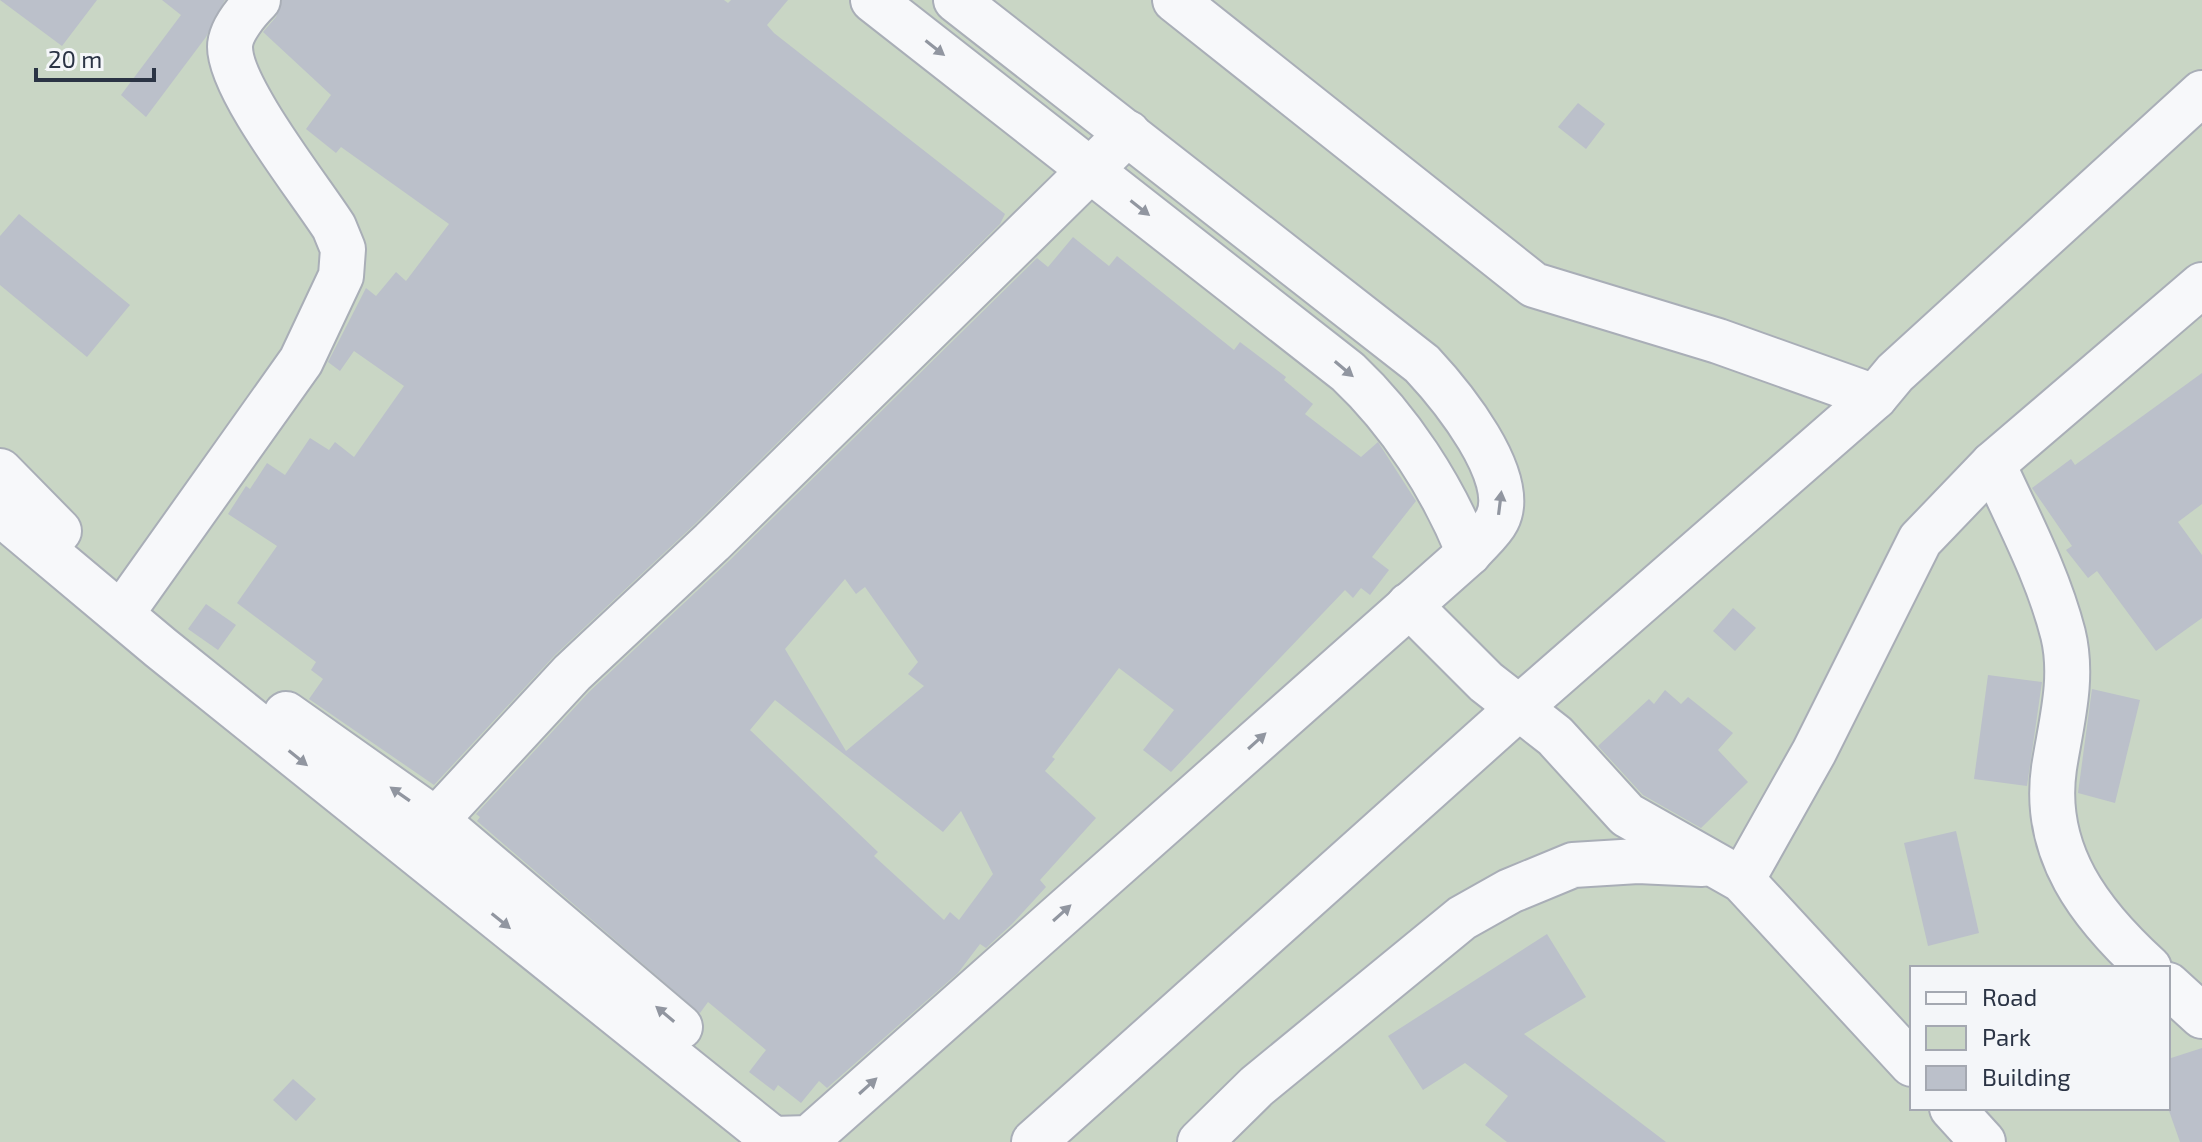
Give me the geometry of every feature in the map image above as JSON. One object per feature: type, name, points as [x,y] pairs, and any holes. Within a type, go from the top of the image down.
[{"type":"street","points":[[129,603],[301,361],[341,276],[343,249],[334,227],[236,77],[229,45],[244,15],[258,0]]},
{"type":"street","points":[[873,0],[1348,372],[1378,401],[1421,462],[1456,522],[1469,553]]},
{"type":"street","points":[[0,513],[161,648],[773,1139],[809,1138],[1469,553],[1497,521],[1502,501],[1501,485],[1467,419],[1445,388],[1422,364],[956,0]]},
{"type":"street","points":[[1175,0],[1534,285],[1718,341],[1875,397]]},
{"type":"street","points":[[1034,1142],[1521,706],[1875,397],[1895,373],[2202,93]]},
{"type":"street","points":[[436,820],[572,673],[712,542],[1128,133]]},
{"type":"street","points":[[1728,872],[1814,752],[1920,540],[1993,464],[2202,285]]},
{"type":"street","points":[[1993,464],[2030,545],[2063,635],[2068,691],[2054,771],[2052,825],[2074,880],[2121,943],[2147,966]]},
{"type":"street","points":[[0,471],[129,603],[436,820],[809,1138]]},
{"type":"street","points":[[1409,605],[1486,682],[1521,706],[1555,736],[1627,815],[1728,872],[1910,1062]]},
{"type":"street","points":[[1200,1142],[1257,1086],[1462,918],[1510,891],[1573,865],[1638,861],[1728,872]]},
{"type":"street","points":[[2170,987],[2202,1016]]},
{"type":"street","points":[[1954,1110],[1983,1142]]},
{"type":"green space","points":[[0,0],[2202,0],[2202,1142],[0,1142]]},
{"type":"building","points":[[0,0],[97,0],[62,46]]},
{"type":"building","points":[[162,0],[225,0],[206,37],[146,117],[121,95],[181,15]]},
{"type":"building","points":[[282,0],[724,0],[728,3],[731,0],[788,0],[767,25],[774,33],[1005,214],[1000,224],[695,524],[555,655],[434,785],[309,699],[323,679],[311,670],[316,662],[237,603],[277,546],[228,514],[246,486],[250,489],[267,463],[285,475],[310,438],[329,450],[335,442],[354,457],[404,386],[354,351],[340,371],[328,362],[366,288],[376,296],[396,272],[406,281],[449,224],[341,147],[336,153],[306,129],[331,95],[263,32],[276,17]]},
{"type":"building","points":[[1578,103],[1605,124],[1586,149],[1558,127]]},
{"type":"building","points":[[19,214],[130,305],[87,357],[0,285],[0,236]]},
{"type":"building","points":[[1073,237],[1109,266],[1117,256],[1234,350],[1240,342],[1286,377],[1284,380],[1313,404],[1305,414],[1361,457],[1378,442],[1416,501],[1372,557],[1389,570],[1370,595],[1361,588],[1353,598],[1345,590],[1171,772],[1143,750],[1174,710],[1119,668],[1052,757],[1055,759],[1045,771],[1096,818],[1040,880],[1046,887],[986,948],[980,944],[958,973],[827,1088],[819,1081],[801,1103],[778,1085],[774,1091],[749,1072],[766,1050],[708,1002],[700,1013],[477,821],[480,817],[476,814],[590,691],[730,560],[1037,258],[1048,267]],"holes":[[[845,579],[856,594],[865,587],[918,662],[908,674],[924,686],[846,751],[785,649]],[[775,700],[943,832],[961,811],[993,874],[959,920],[950,912],[944,920],[874,856],[878,852],[750,730]]]},
{"type":"building","points":[[2202,373],[2202,504],[2178,522],[2202,555],[2202,618],[2156,651],[2097,571],[2088,578],[2066,550],[2072,546],[2032,488],[2071,459],[2075,465]]},
{"type":"building","points":[[206,604],[236,625],[218,650],[188,629]]},
{"type":"building","points":[[1733,608],[1756,628],[1735,651],[1713,631]]},
{"type":"building","points":[[1988,675],[2042,682],[2027,786],[1974,779]]},
{"type":"building","points":[[2092,689],[2140,700],[2115,803],[2078,793]]},
{"type":"building","points":[[1665,690],[1681,704],[1688,697],[1733,733],[1718,750],[1748,782],[1701,828],[1643,795],[1598,746],[1649,699],[1654,704]]},
{"type":"building","points":[[1956,831],[1979,933],[1928,946],[1904,843]]},
{"type":"building","points":[[1547,934],[1586,997],[1524,1034],[1666,1142],[1507,1142],[1485,1125],[1508,1096],[1465,1063],[1423,1090],[1388,1036]]},
{"type":"building","points":[[2202,1048],[2202,1142],[2180,1142],[2169,1110],[2170,1058]]},
{"type":"building","points":[[293,1079],[316,1099],[296,1121],[273,1100]]}]
